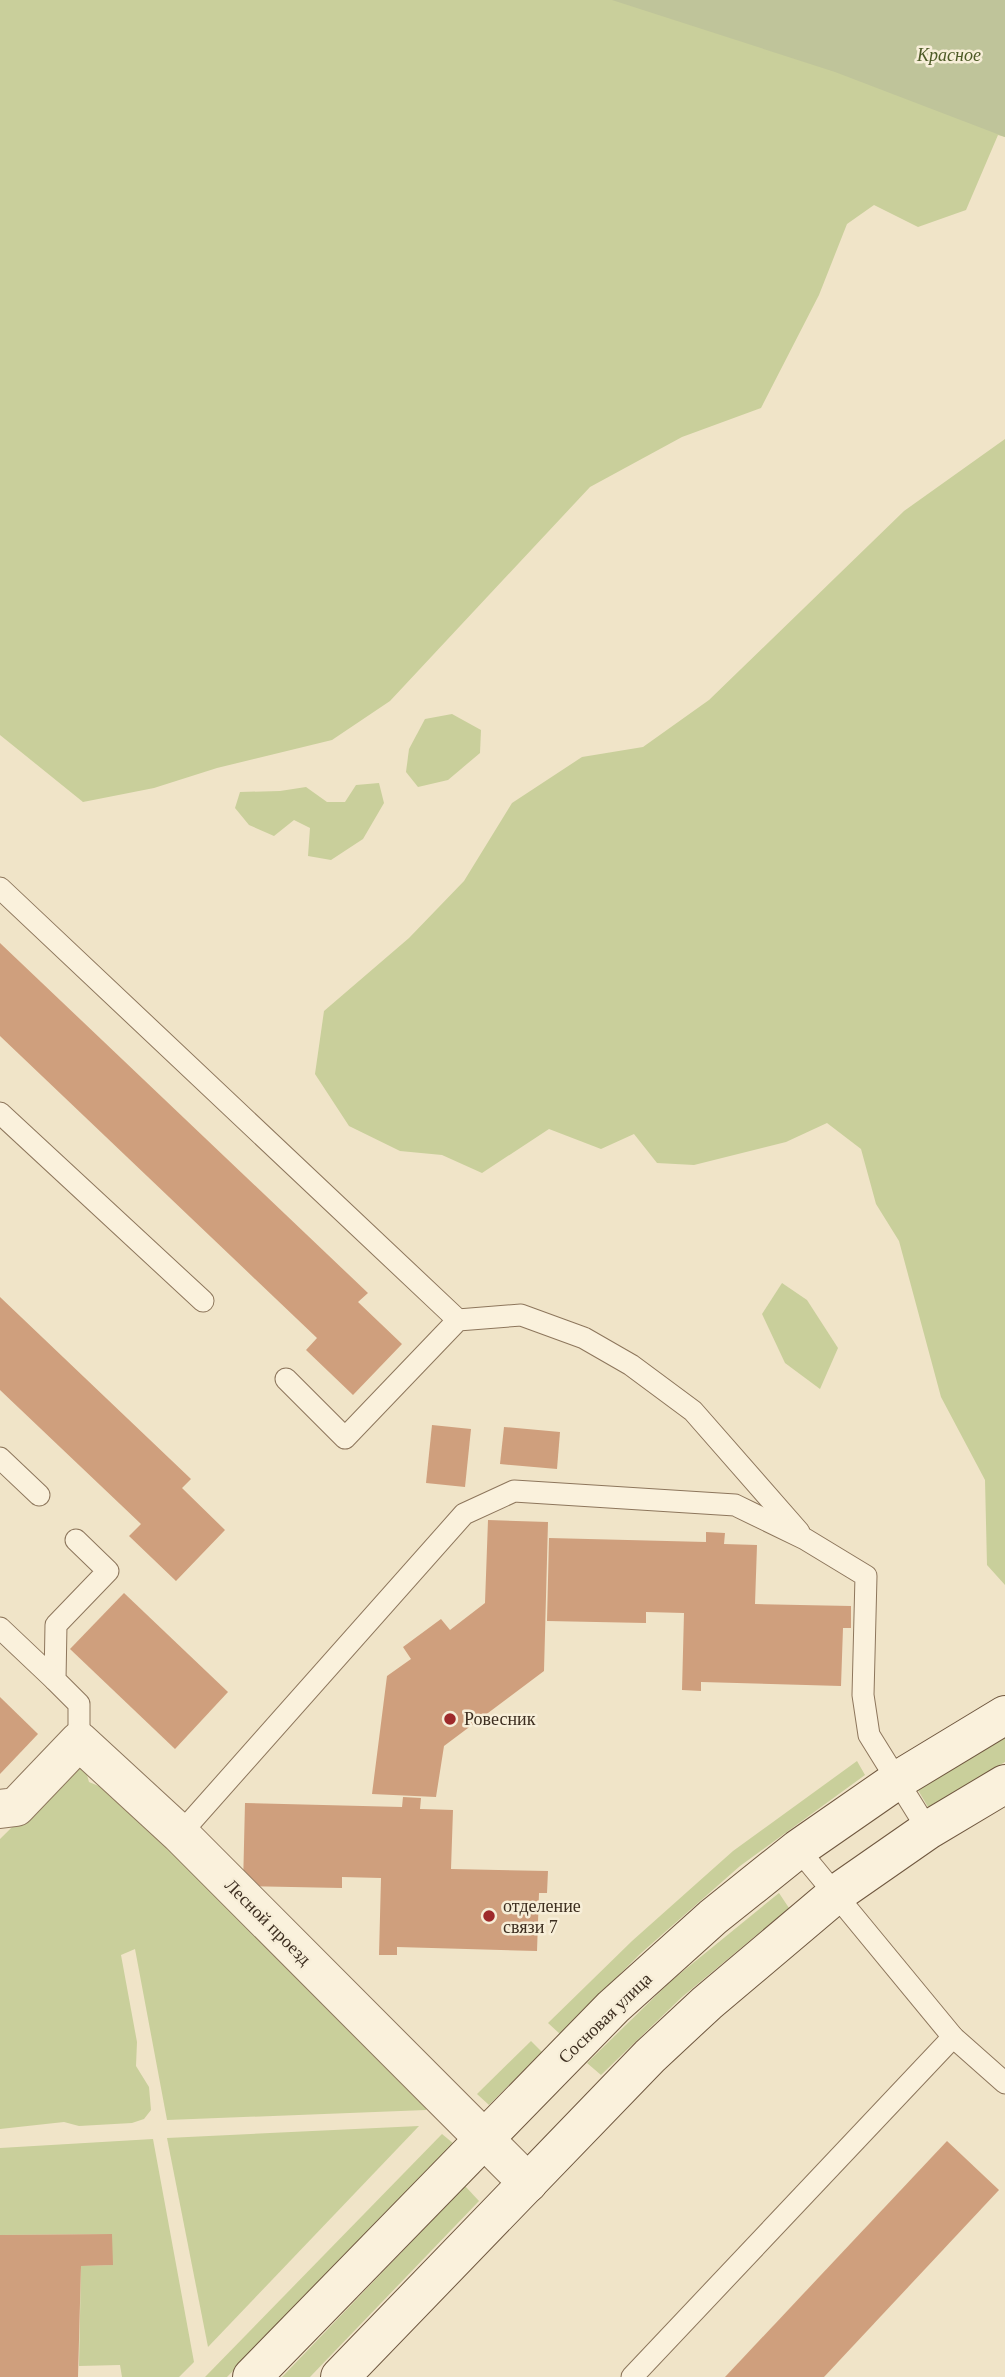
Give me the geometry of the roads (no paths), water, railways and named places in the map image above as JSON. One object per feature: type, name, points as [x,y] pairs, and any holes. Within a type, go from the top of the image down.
[{"type":"street","name":"Сосновая улица","points":[[252,2377],[613,2007],[713,1917],[798,1849],[896,1781],[1005,1715]]},
{"type":"street","name":"Лесной проезд","points":[[79,1741],[180,1833],[528,2183]]},
{"type":"street","points":[[0,1809],[16,1807],[79,1741]]},
{"type":"street","points":[[340,2377],[707,2003],[836,1895],[928,1830],[1005,1784]]},
{"type":"lane","points":[[0,888],[458,1320]]},
{"type":"lane","points":[[0,1113],[203,1301]]},
{"type":"lane","points":[[286,1379],[345,1438],[458,1320],[521,1315],[584,1338],[631,1365],[693,1411],[805,1539]]},
{"type":"lane","points":[[0,1458],[39,1495]]},
{"type":"lane","points":[[180,1833],[464,1514],[514,1491],[735,1505],[805,1539],[866,1576],[863,1695],[869,1735],[928,1830]]},
{"type":"lane","points":[[55,1680],[56,1625],[108,1571],[76,1540]]},
{"type":"lane","points":[[0,1628],[79,1704],[79,1741]]},
{"type":"lane","points":[[798,1849],[953,2037],[1005,2083]]},
{"type":"lane","points":[[632,2377],[953,2037]]},
{"type":"place","name":"Ровесник","points":[[450,1719]]},
{"type":"place","name":"отделение связи 7","points":[[489,1916]]},
{"type":"park label","name":"Красное","points":[[949,55]]}]
